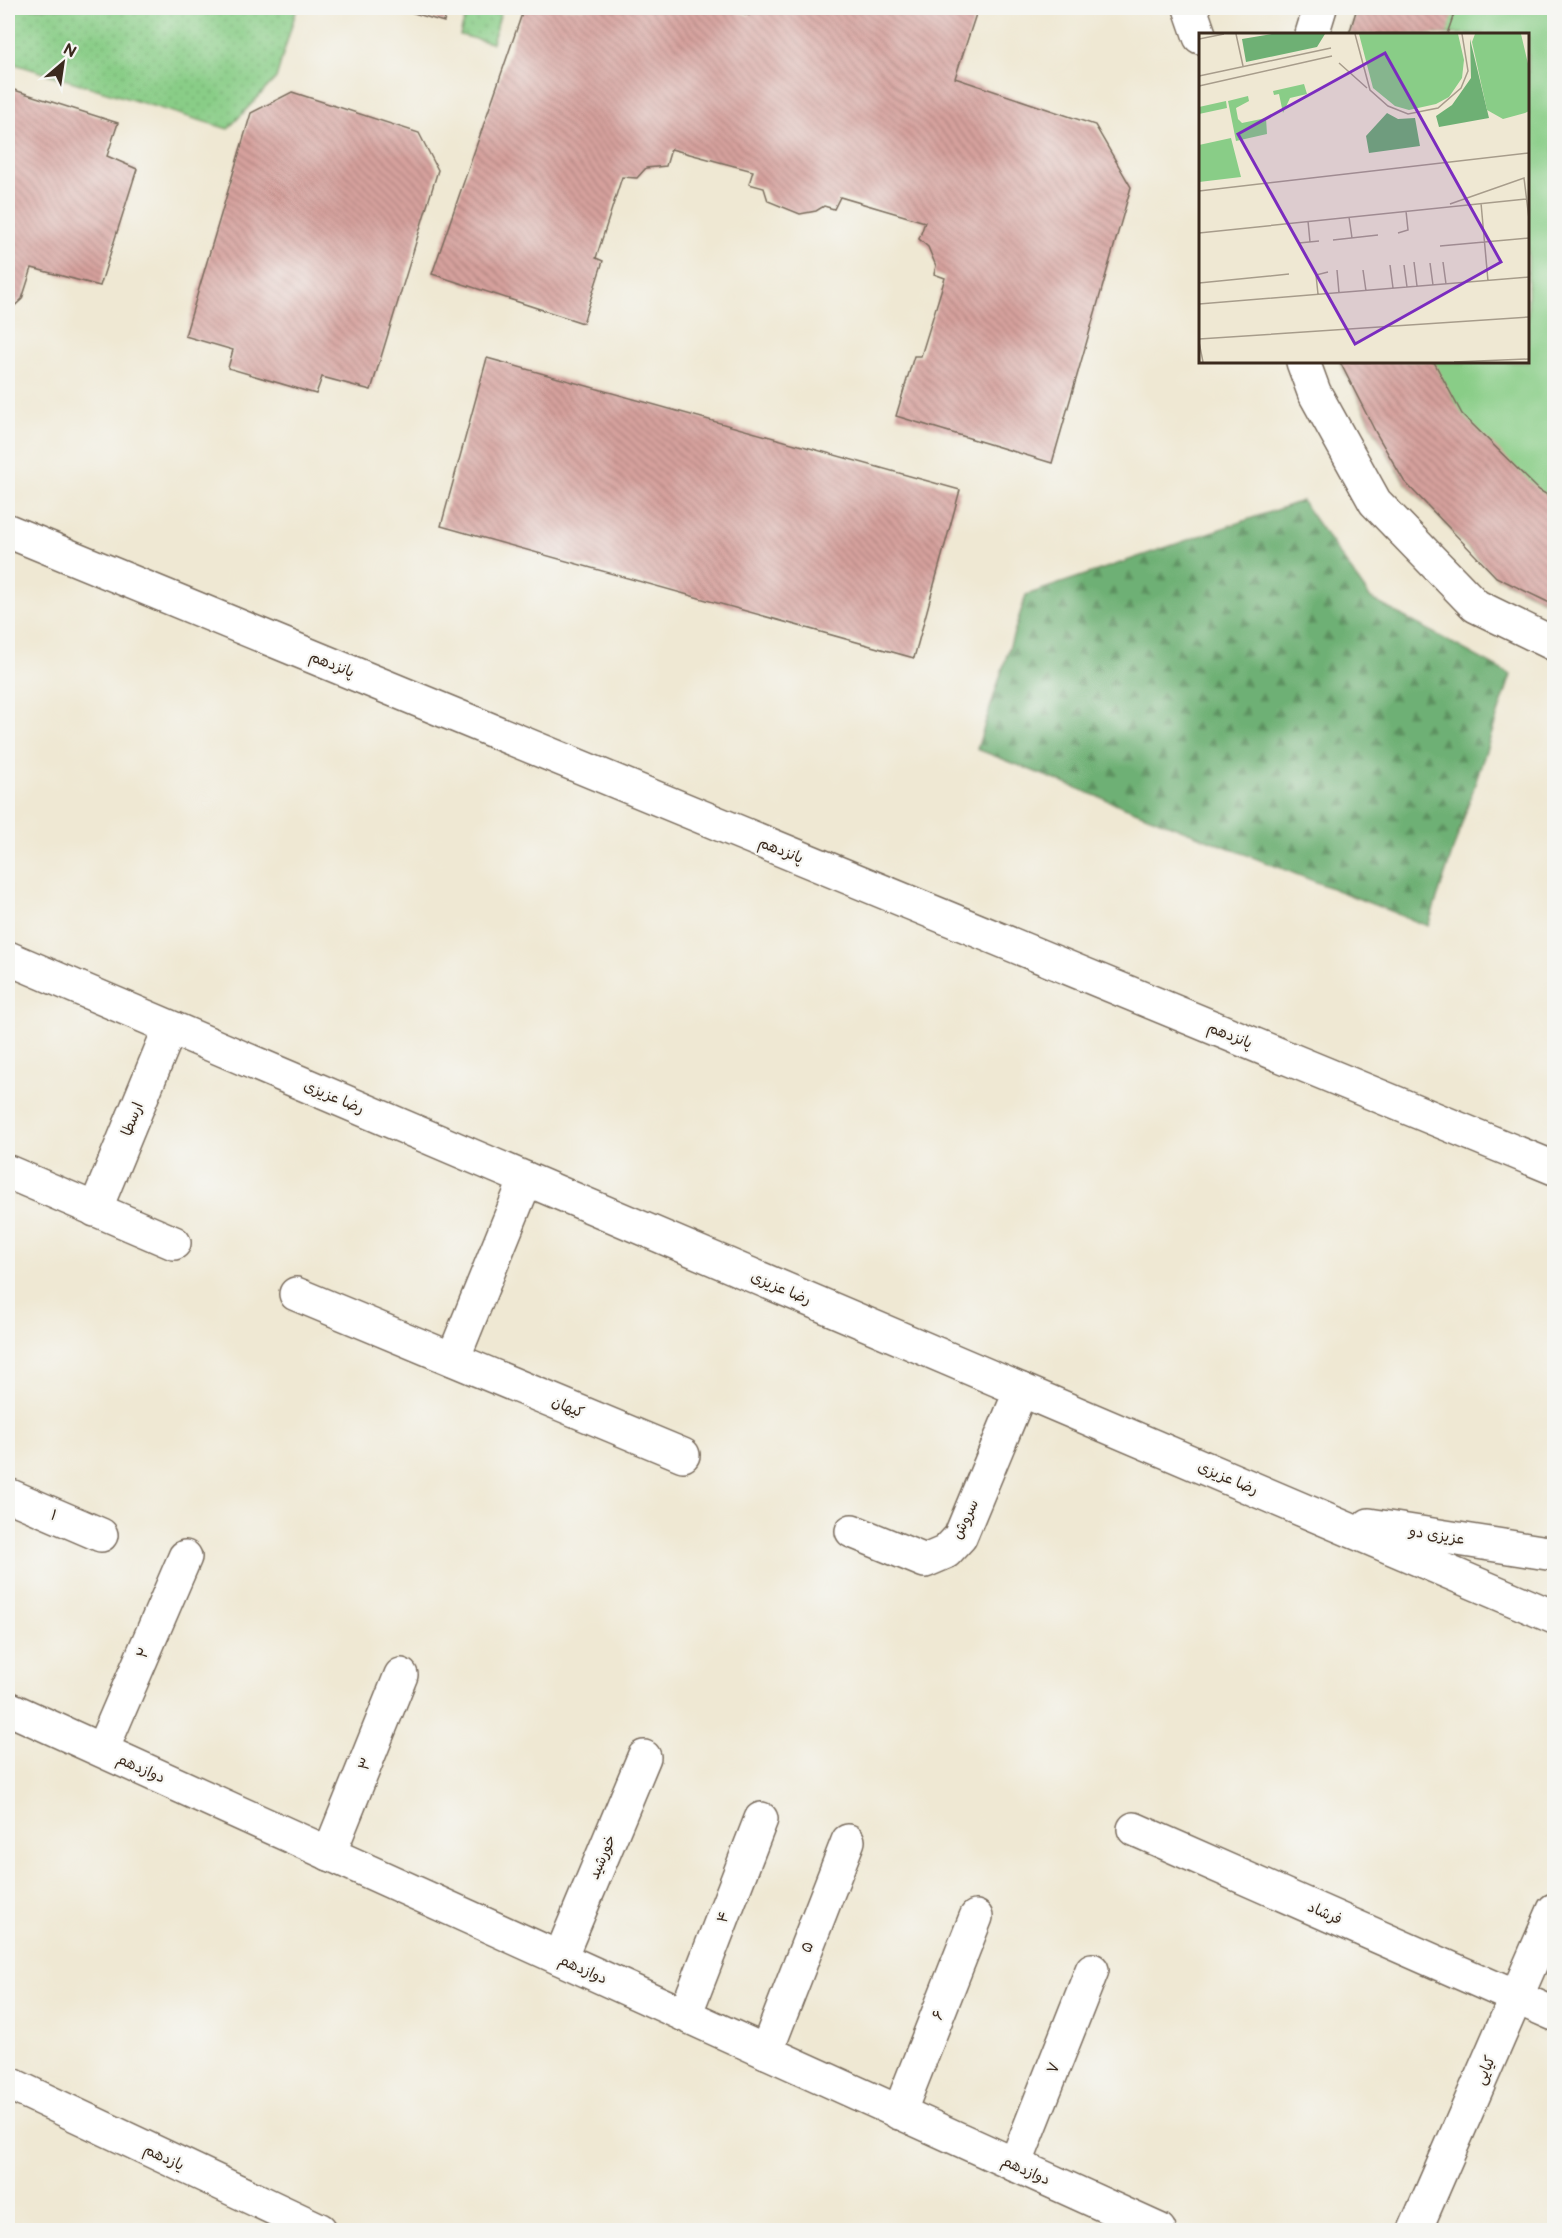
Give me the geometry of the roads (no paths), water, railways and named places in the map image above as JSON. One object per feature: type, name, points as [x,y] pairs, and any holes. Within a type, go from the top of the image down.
[{"type":"street","points":[[1190,8],[1199,34]]},
{"type":"street","points":[[1312,33],[1320,8]]},
{"type":"street","points":[[1303,363],[1314,392],[1375,502],[1476,606],[1554,644]]},
{"type":"street","name":"پانزدهم","points":[[8,531],[1554,1168]]},
{"type":"street","name":"رضا عزیزی","points":[[8,958],[1554,1617]]},
{"type":"street","name":"ارسطا","points":[[95,1210],[170,1028]]},
{"type":"street","points":[[8,1172],[174,1243]]},
{"type":"street","points":[[453,1359],[526,1179]]},
{"type":"street","name":"کیهان","points":[[296,1294],[683,1455]]},
{"type":"street","name":"سروش","points":[[852,1530],[925,1561],[946,1552],[960,1537],[1021,1390]]},
{"type":"street","name":"۱","points":[[8,1495],[101,1535]]},
{"type":"street","name":"عزیزی دو","points":[[1320,1517],[1554,1554]]},
{"type":"street","name":"۲","points":[[102,1750],[185,1557]]},
{"type":"street","name":"۳","points":[[329,1854],[401,1675]]},
{"type":"street","name":"دوازدهم","points":[[8,1708],[1159,2230]]},
{"type":"street","name":"خورشید","points":[[560,1958],[644,1757]]},
{"type":"street","name":"۴","points":[[684,2015],[761,1819]]},
{"type":"street","name":"فرشاد","points":[[1134,1829],[1554,2014]]},
{"type":"street","name":"۵","points":[[766,2052],[848,1841]]},
{"type":"street","name":"کیایی","points":[[1415,2230],[1554,1910]]},
{"type":"street","name":"۶","points":[[899,2113],[976,1917]]},
{"type":"street","name":"۷","points":[[1015,2165],[1092,1970]]},
{"type":"street","name":"یازدهم","points":[[8,2083],[320,2230]]}]
